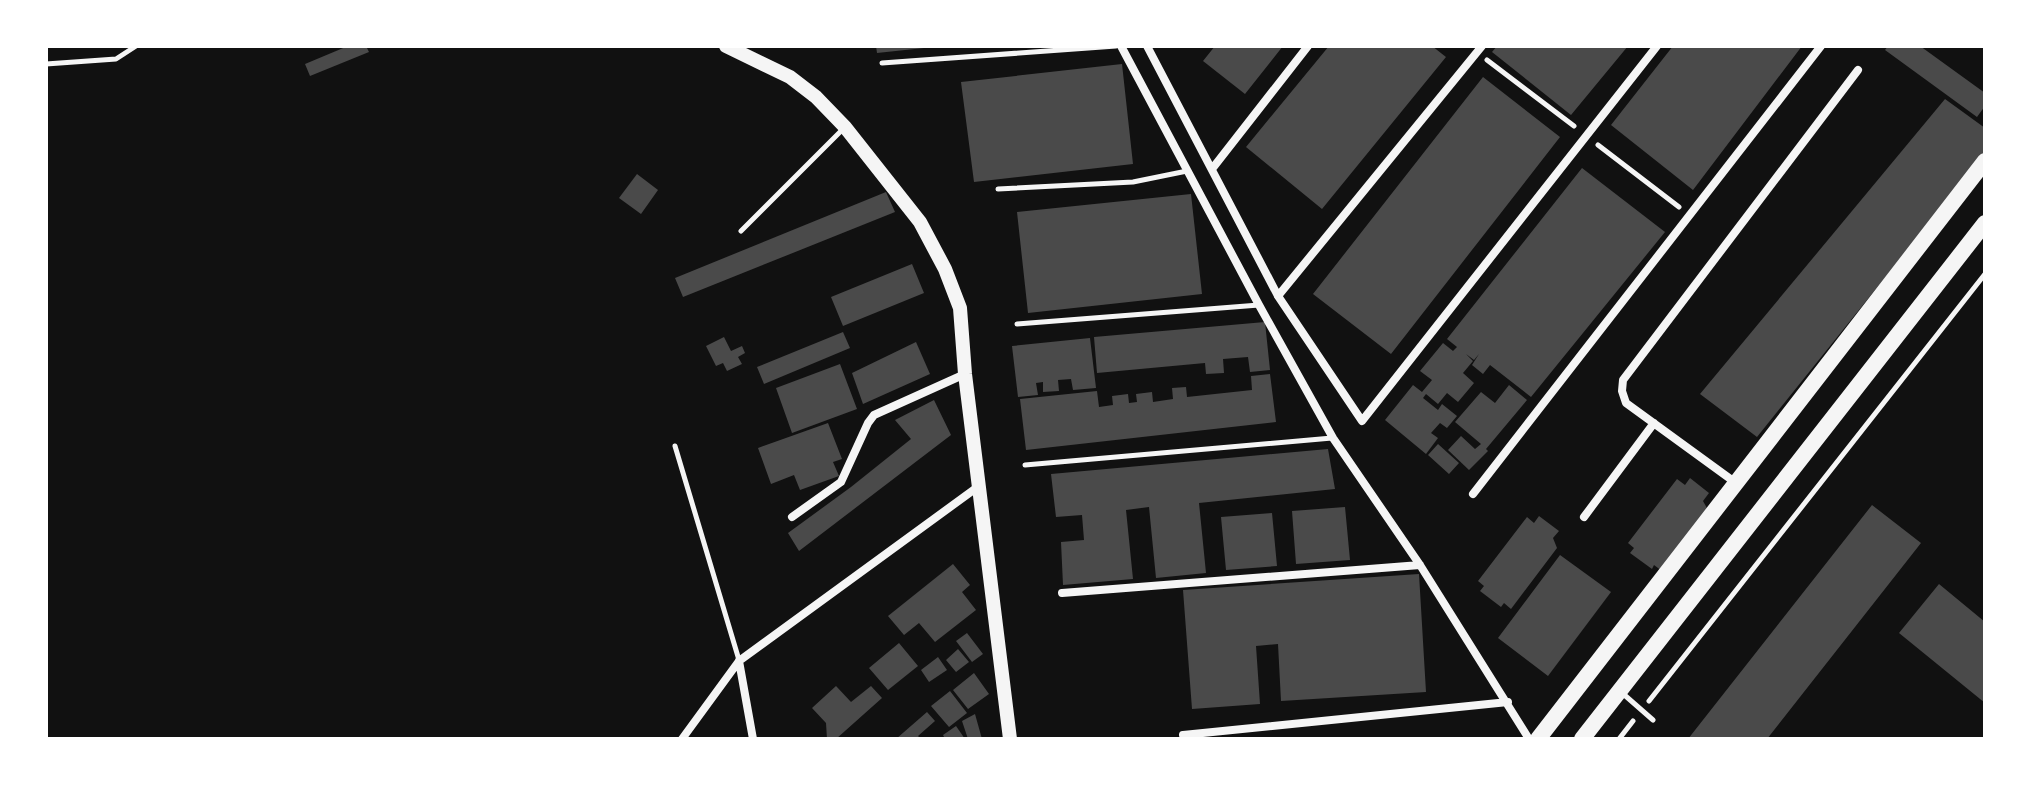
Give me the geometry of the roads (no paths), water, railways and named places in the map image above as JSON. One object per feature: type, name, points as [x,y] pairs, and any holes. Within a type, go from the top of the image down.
[{"type":"main road","points":[[1538,739],[1985,161]]},
{"type":"main road","points":[[1582,739],[1985,223]]},
{"type":"street","points":[[726,46],[790,77],[816,97],[845,127],[920,222],[945,269],[960,308],[965,374],[1010,739]]},
{"type":"street","points":[[1118,46],[1333,438],[1420,565],[1529,739]]},
{"type":"street","points":[[1147,46],[1278,296],[1362,421],[1657,46]]},
{"type":"street","points":[[1212,169],[1308,46]]},
{"type":"street","points":[[1278,296],[1482,46]]},
{"type":"street","points":[[1473,494],[1821,46]]},
{"type":"street","points":[[1736,483],[1626,403],[1622,391],[1623,380],[1858,70]]},
{"type":"street","points":[[792,517],[841,482],[874,415],[965,374]]},
{"type":"street","points":[[1584,517],[1654,423]]},
{"type":"street","points":[[682,739],[739,661],[979,486]]},
{"type":"street","points":[[1062,593],[1420,565]]},
{"type":"street","points":[[739,661],[753,739]]},
{"type":"street","points":[[1183,735],[1508,702]]},
{"type":"lane","points":[[882,63],[1118,46]]},
{"type":"lane","points":[[741,231],[845,127]]},
{"type":"lane","points":[[998,189],[1133,182],[1188,170]]},
{"type":"lane","points":[[1017,324],[1259,305]]},
{"type":"lane","points":[[1025,465],[1333,438]]},
{"type":"lane","points":[[675,446],[739,661]]},
{"type":"lane","points":[[1620,690],[1653,720]]}]
